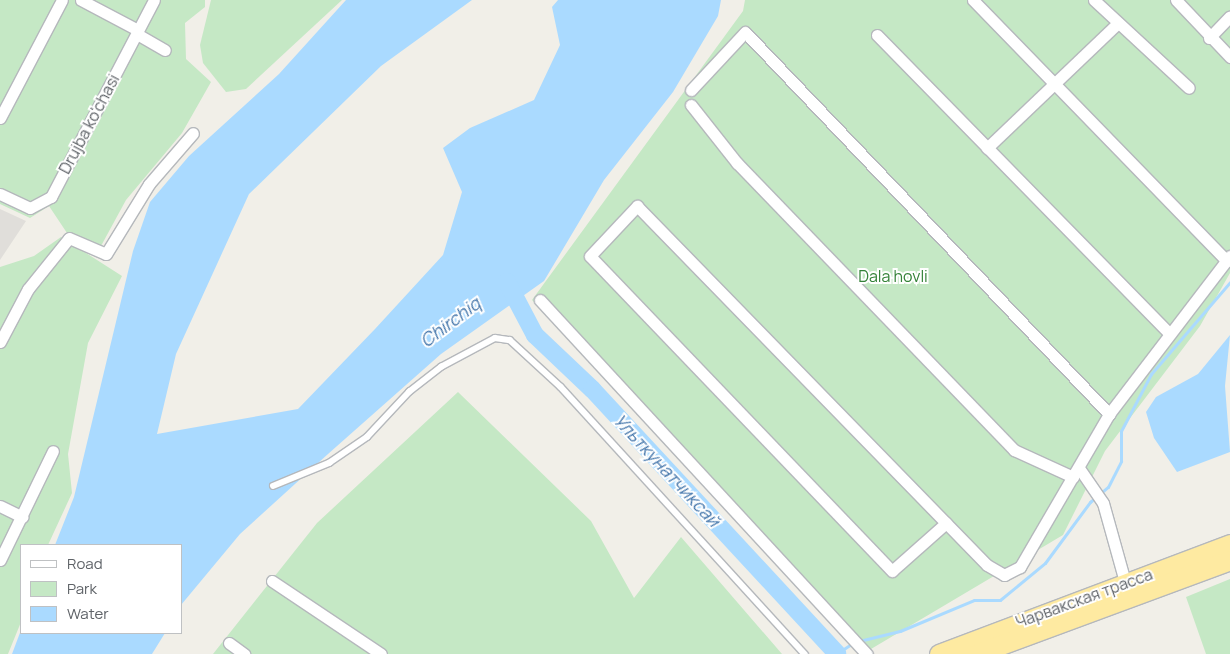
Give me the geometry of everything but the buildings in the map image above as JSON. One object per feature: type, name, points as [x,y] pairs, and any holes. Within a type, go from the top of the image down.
[{"type":"highway","name":"Чарвакская трасса","points":[[939,654],[1125,582],[1230,544]]},
{"type":"highway","name":"Чарвакская трасса","points":[[976,654],[1230,560]]},
{"type":"street","points":[[81,0],[138,32],[165,50]]},
{"type":"street","name":"Drujba ko'chasi","points":[[0,194],[30,208],[52,197],[154,0]]},
{"type":"street","points":[[946,523],[892,571],[590,256],[637,206],[987,565],[1004,574],[1020,567],[1109,414],[1168,332],[1229,258],[1053,86],[973,0]]},
{"type":"street","points":[[1094,0],[1189,88]]},
{"type":"street","points":[[1176,0],[1209,38],[1230,57]]},
{"type":"street","points":[[0,118],[60,1]]},
{"type":"street","points":[[1209,38],[1230,16]]},
{"type":"street","points":[[987,148],[1118,23]]},
{"type":"street","points":[[691,90],[745,32],[1109,414]]},
{"type":"street","points":[[877,35],[1168,332]]},
{"type":"street","points":[[691,105],[737,163],[1014,450],[1076,472],[1103,503],[1125,582]]},
{"type":"street","points":[[0,342],[28,288],[69,238],[106,254],[149,184],[193,133]]},
{"type":"street","points":[[540,300],[867,654]]},
{"type":"street","points":[[0,560],[23,517],[53,451]]},
{"type":"street","points":[[0,506],[23,517]]},
{"type":"street","points":[[272,581],[381,654]]},
{"type":"street","points":[[229,643],[244,654]]},
{"type":"lane","points":[[273,486],[330,463],[367,437],[409,392],[441,367],[495,338],[510,340],[561,387],[805,654]]},
{"type":"shaded area","points":[[0,209],[26,221],[0,260]]},
{"type":"green space","points":[[0,0],[205,0],[205,7],[185,23],[186,59],[211,82],[182,133],[126,200],[101,246],[67,233],[49,206],[30,218],[0,204]]},
{"type":"green space","points":[[211,0],[342,0],[246,89],[226,92],[203,63],[200,45]]},
{"type":"green space","name":"Dala hovli","points":[[745,0],[1230,0],[1230,273],[1200,326],[1105,451],[1063,535],[871,649],[532,300],[743,11]]},
{"type":"green space","points":[[61,237],[122,276],[88,343],[68,454],[72,493],[48,544],[20,544],[20,624],[8,654],[0,654],[0,267],[34,256]]},
{"type":"green space","points":[[458,392],[591,521],[634,598],[681,537],[782,654],[213,654],[317,523]]},
{"type":"green space","points":[[1230,579],[1230,654],[1206,654],[1186,597]]},
{"type":"water","name":"Chirchiq","points":[[346,0],[472,0],[381,66],[249,194],[176,354],[157,434],[298,409],[375,329],[443,255],[462,192],[443,148],[470,128],[534,100],[560,45],[552,7],[558,0],[721,0],[718,16],[673,92],[604,180],[544,281],[441,354],[328,454],[240,534],[182,604],[182,544],[55,544],[74,497],[133,251],[150,202],[189,156],[279,74]]},
{"type":"water","points":[[1230,335],[1225,386],[1230,452],[1177,472],[1154,438],[1146,412],[1156,397],[1198,374]]},
{"type":"water","points":[[20,633],[164,634],[152,654],[12,654]]},
{"type":"waterway","name":"Ульткунатчиксай","points":[[507,282],[535,335],[592,389],[837,654]]},
{"type":"waterway","points":[[859,641],[900,631],[974,600],[1000,600],[1045,563],[1090,502],[1108,487],[1121,461],[1121,431],[1151,374],[1230,282]]},
{"type":"waterway","points":[[836,654],[853,643]]}]
